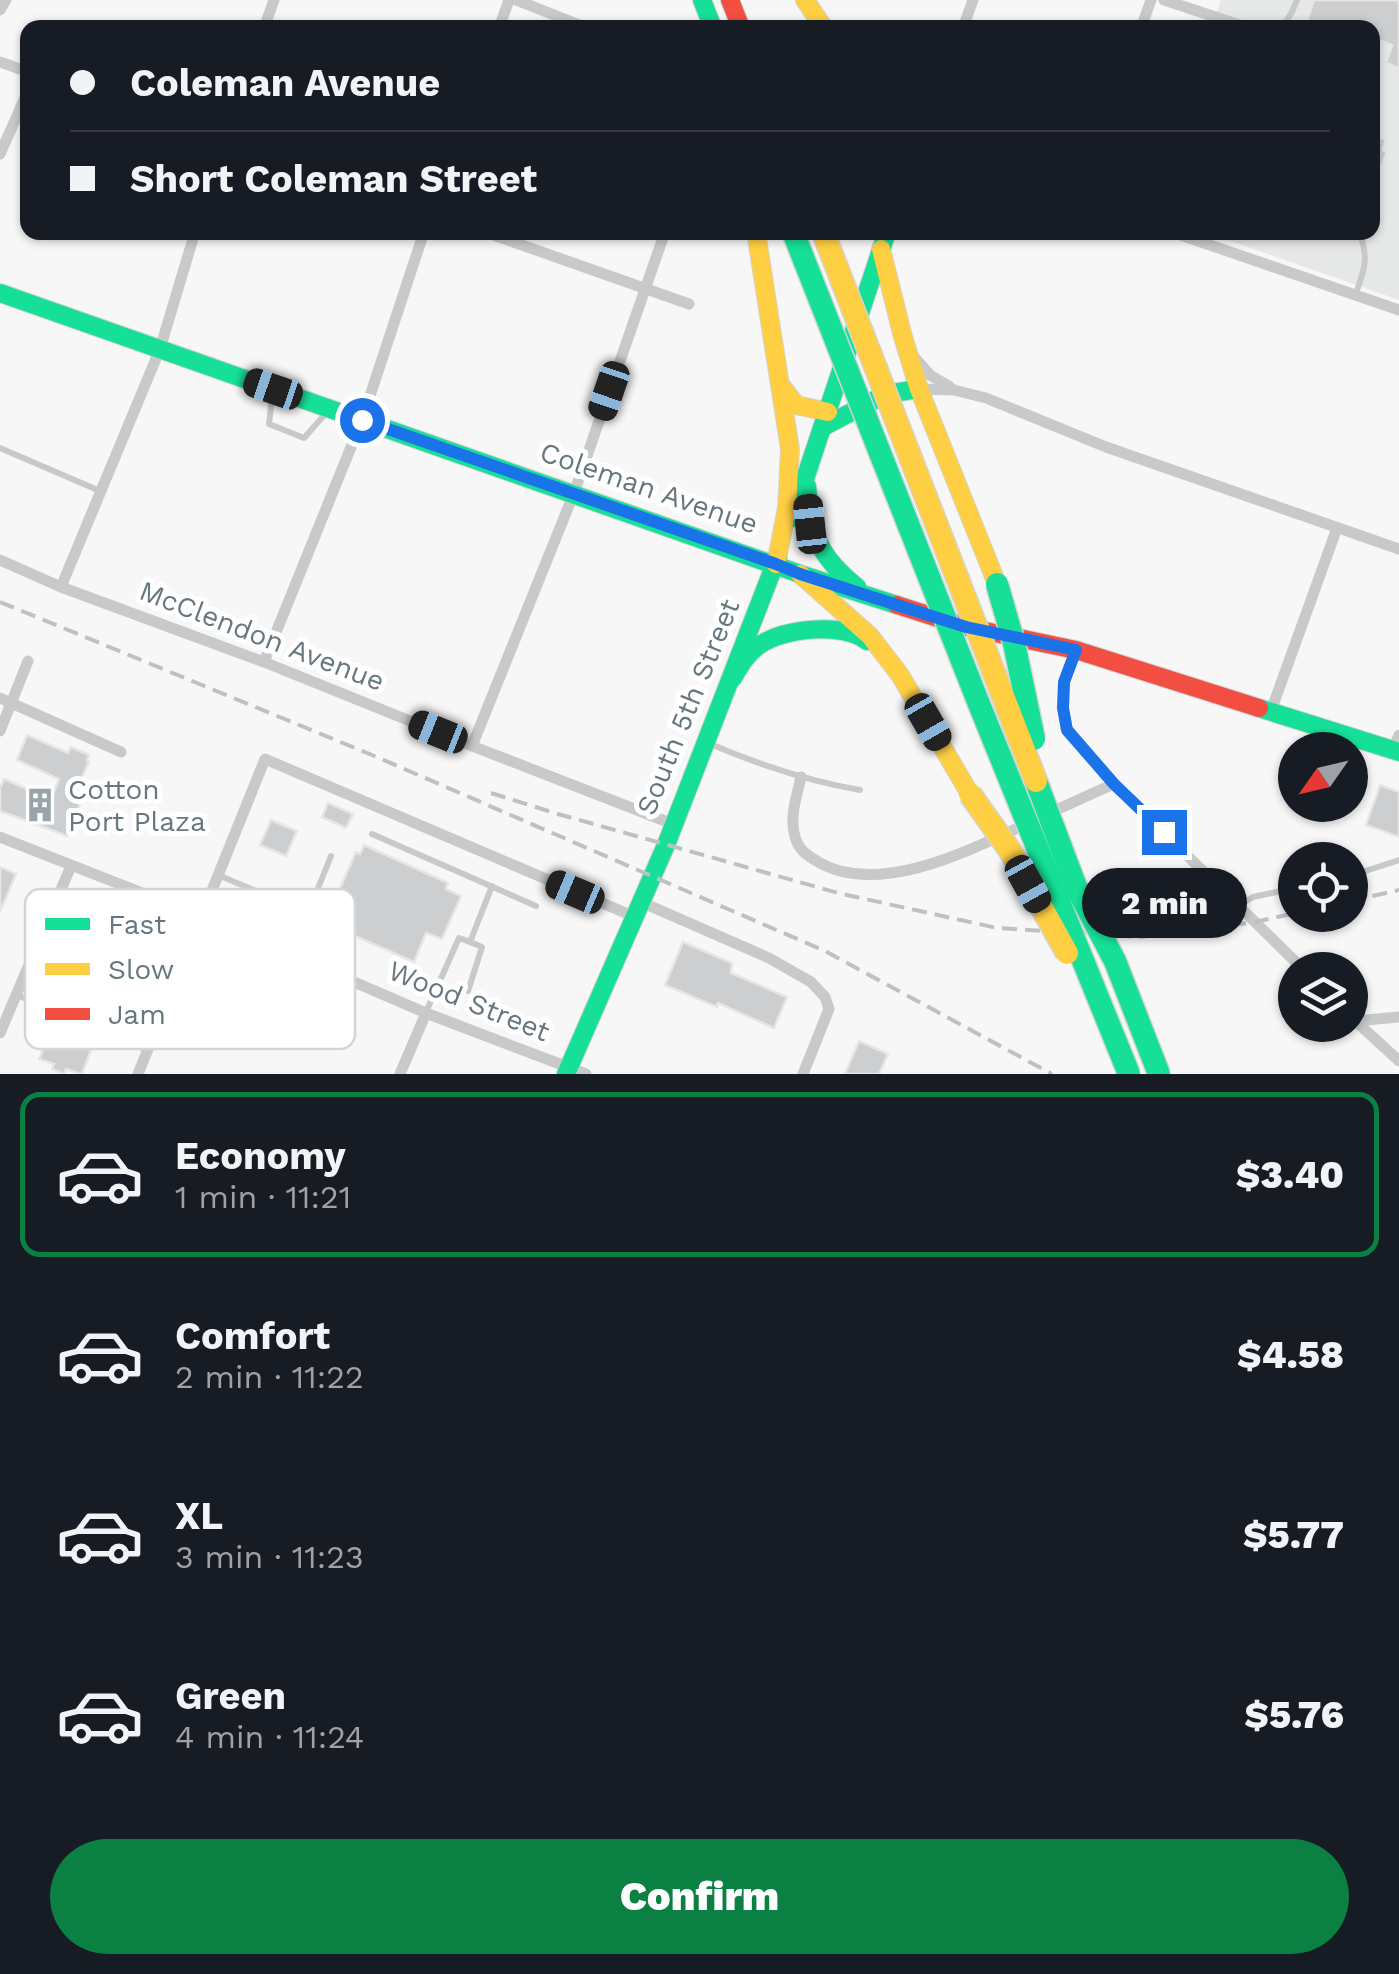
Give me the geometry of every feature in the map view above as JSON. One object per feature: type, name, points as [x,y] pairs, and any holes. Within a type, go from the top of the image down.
[{"type":"main road","points":[[757,240],[790,448],[787,508],[776,564]]},
{"type":"main road","points":[[796,240],[1129,1074]]},
{"type":"main road","points":[[825,240],[988,651],[1076,887],[1115,961],[1159,1074]]},
{"type":"main road","points":[[884,241],[919,389],[997,584],[1014,643],[1027,713],[1076,887]]},
{"type":"main road","name":"South 5th Street","points":[[574,1072],[776,564],[884,241]]},
{"type":"main road","name":"Coleman Avenue","points":[[0,293],[800,574],[966,627],[1076,650],[1397,746]]},
{"type":"main road","points":[[781,384],[796,406],[826,420],[886,394],[919,389]]},
{"type":"main road","points":[[806,478],[810,524],[824,558],[835,571],[870,596]]},
{"type":"main road","points":[[800,574],[870,636],[900,675],[970,794],[1011,852],[1116,1042]]},
{"type":"main road","points":[[733,678],[747,655],[770,640],[802,630],[860,634],[900,675]]},
{"type":"street","points":[[0,10],[6,0]]},
{"type":"street","points":[[512,0],[566,20]]},
{"type":"street","points":[[1164,0],[1224,20]]},
{"type":"street","points":[[0,154],[20,109]]},
{"type":"street","points":[[61,586],[160,349],[193,240]]},
{"type":"street","points":[[264,662],[362,420],[421,240]]},
{"type":"street","points":[[508,240],[689,304]]},
{"type":"street","points":[[472,746],[574,493],[662,240]]},
{"type":"street","points":[[1199,240],[1399,310]]},
{"type":"street","points":[[907,349],[930,375],[954,390]]},
{"type":"street","points":[[919,389],[954,390],[986,398],[1106,447],[1399,549]]},
{"type":"street","points":[[1271,711],[1337,528]]},
{"type":"street","name":"McClendon Avenue","points":[[0,560],[674,824]]},
{"type":"street","points":[[1076,650],[1064,682],[1067,730],[1114,784],[1286,952]]},
{"type":"street","points":[[0,731],[6,701],[28,661]]},
{"type":"street","points":[[6,701],[122,752]]},
{"type":"street","points":[[212,889],[265,759],[638,910],[770,958],[820,989],[829,1010],[804,1074]]},
{"type":"street","points":[[801,776],[793,820],[799,847],[805,855],[828,867],[854,874],[932,864],[1114,784]]},
{"type":"street","name":"Wood Street","points":[[0,836],[130,889]]},
{"type":"street","points":[[60,889],[70,866]]},
{"type":"street","points":[[0,1033],[25,974]]},
{"type":"street","name":"Wood Street","points":[[355,982],[574,1072]]},
{"type":"street","points":[[400,1074],[426,1013]]},
{"type":"street","points":[[1368,1018],[1399,1017]]},
{"type":"street","points":[[1368,1033],[1399,1061]]},
{"type":"street","points":[[138,1074],[147,1050]]},
{"type":"lane","points":[[1355,296],[1366,250],[1362,240]]},
{"type":"lane","points":[[273,389],[268,424],[304,438],[330,409]]},
{"type":"lane","points":[[0,448],[101,492]]},
{"type":"lane","points":[[706,743],[756,764],[860,790]]},
{"type":"lane","points":[[372,834],[536,906]]},
{"type":"lane","points":[[318,889],[331,856]]},
{"type":"lane","points":[[1368,870],[1399,860]]},
{"type":"lane","points":[[218,875],[250,889]]},
{"type":"lane","points":[[470,942],[492,886]]},
{"type":"lane","points":[[1239,905],[1252,897],[1278,892]]},
{"type":"lane","points":[[426,1013],[459,938],[482,947],[468,990]]},
{"type":"lane","points":[[16,995],[25,999]]},
{"type":"shaded area","points":[[1221,0],[1399,0],[1399,300],[1228,240],[1380,240],[1380,20],[1214,20]]},
{"type":"building","points":[[1314,0],[1399,0],[1399,68],[1386,63],[1392,45],[1380,41],[1380,20],[1307,20]]},
{"type":"building","points":[[1380,137],[1386,139],[1383,150],[1387,152],[1382,165]]},
{"type":"building","points":[[27,735],[68,753],[71,747],[89,755],[76,791],[84,794],[67,836],[0,811],[4,779],[51,799],[59,779],[17,760]]},
{"type":"building","points":[[1380,785],[1399,792],[1399,837],[1366,825]]},
{"type":"building","points":[[328,803],[353,814],[346,828],[322,817]]},
{"type":"building","points":[[271,820],[297,831],[286,856],[260,845]]},
{"type":"building","points":[[364,845],[448,883],[446,889],[461,896],[442,939],[426,933],[414,962],[355,936],[355,889],[340,889],[356,852],[360,854]]},
{"type":"building","points":[[0,867],[16,874],[0,912]]},
{"type":"building","points":[[683,942],[732,963],[731,973],[787,997],[774,1028],[665,985]]},
{"type":"building","points":[[859,1041],[888,1054],[879,1074],[845,1074]]},
{"type":"building","points":[[40,1049],[91,1050],[82,1074],[66,1069],[64,1074],[52,1069],[54,1064],[39,1059],[43,1050]]},
{"type":"railway","points":[[0,602],[372,755],[825,951],[1052,1074]]},
{"type":"railway","points":[[491,793],[838,893],[997,928],[1140,937],[1278,917]]},
{"type":"railway","points":[[1368,897],[1399,890]]},
{"type":"traffic: fast","points":[[702,0],[710,20]]},
{"type":"traffic: fast","points":[[796,240],[1129,1074]]},
{"type":"traffic: fast","points":[[792,518],[884,240]]},
{"type":"traffic: fast","points":[[0,293],[897,605]]},
{"type":"traffic: fast","points":[[823,427],[886,394],[919,389]]},
{"type":"traffic: fast","points":[[807,486],[819,543],[833,565],[857,587]]},
{"type":"traffic: fast","points":[[566,1074],[666,845],[778,556]]},
{"type":"traffic: fast","points":[[997,584],[1034,739]]},
{"type":"traffic: fast","points":[[733,678],[754,649],[782,635],[828,629],[867,641]]},
{"type":"traffic: fast","points":[[1259,708],[1399,752]]},
{"type":"traffic: fast","points":[[1036,781],[1076,887],[1115,961],[1159,1074]]},
{"type":"traffic: slow","points":[[805,0],[819,20]]},
{"type":"traffic: slow","points":[[757,240],[790,449],[787,508],[776,564]]},
{"type":"traffic: slow","points":[[826,240],[1036,781]]},
{"type":"traffic: slow","points":[[881,249],[919,389],[997,584]]},
{"type":"traffic: slow","points":[[782,387],[796,405],[828,412]]},
{"type":"traffic: slow","points":[[800,574],[870,636],[900,675],[970,794]]},
{"type":"traffic: slow","points":[[970,794],[1011,852],[1067,953]]},
{"type":"traffic: jam","points":[[730,0],[738,20]]},
{"type":"traffic: jam","points":[[897,605],[966,627],[1076,650],[1259,708]]},
{"type":"place","name":"Cotton Port Plaza","points":[[40,805]]},
{"type":"route","points":[[362,420],[800,574],[966,627],[1076,650],[1064,682],[1067,730],[1114,784],[1164,832]]}]
